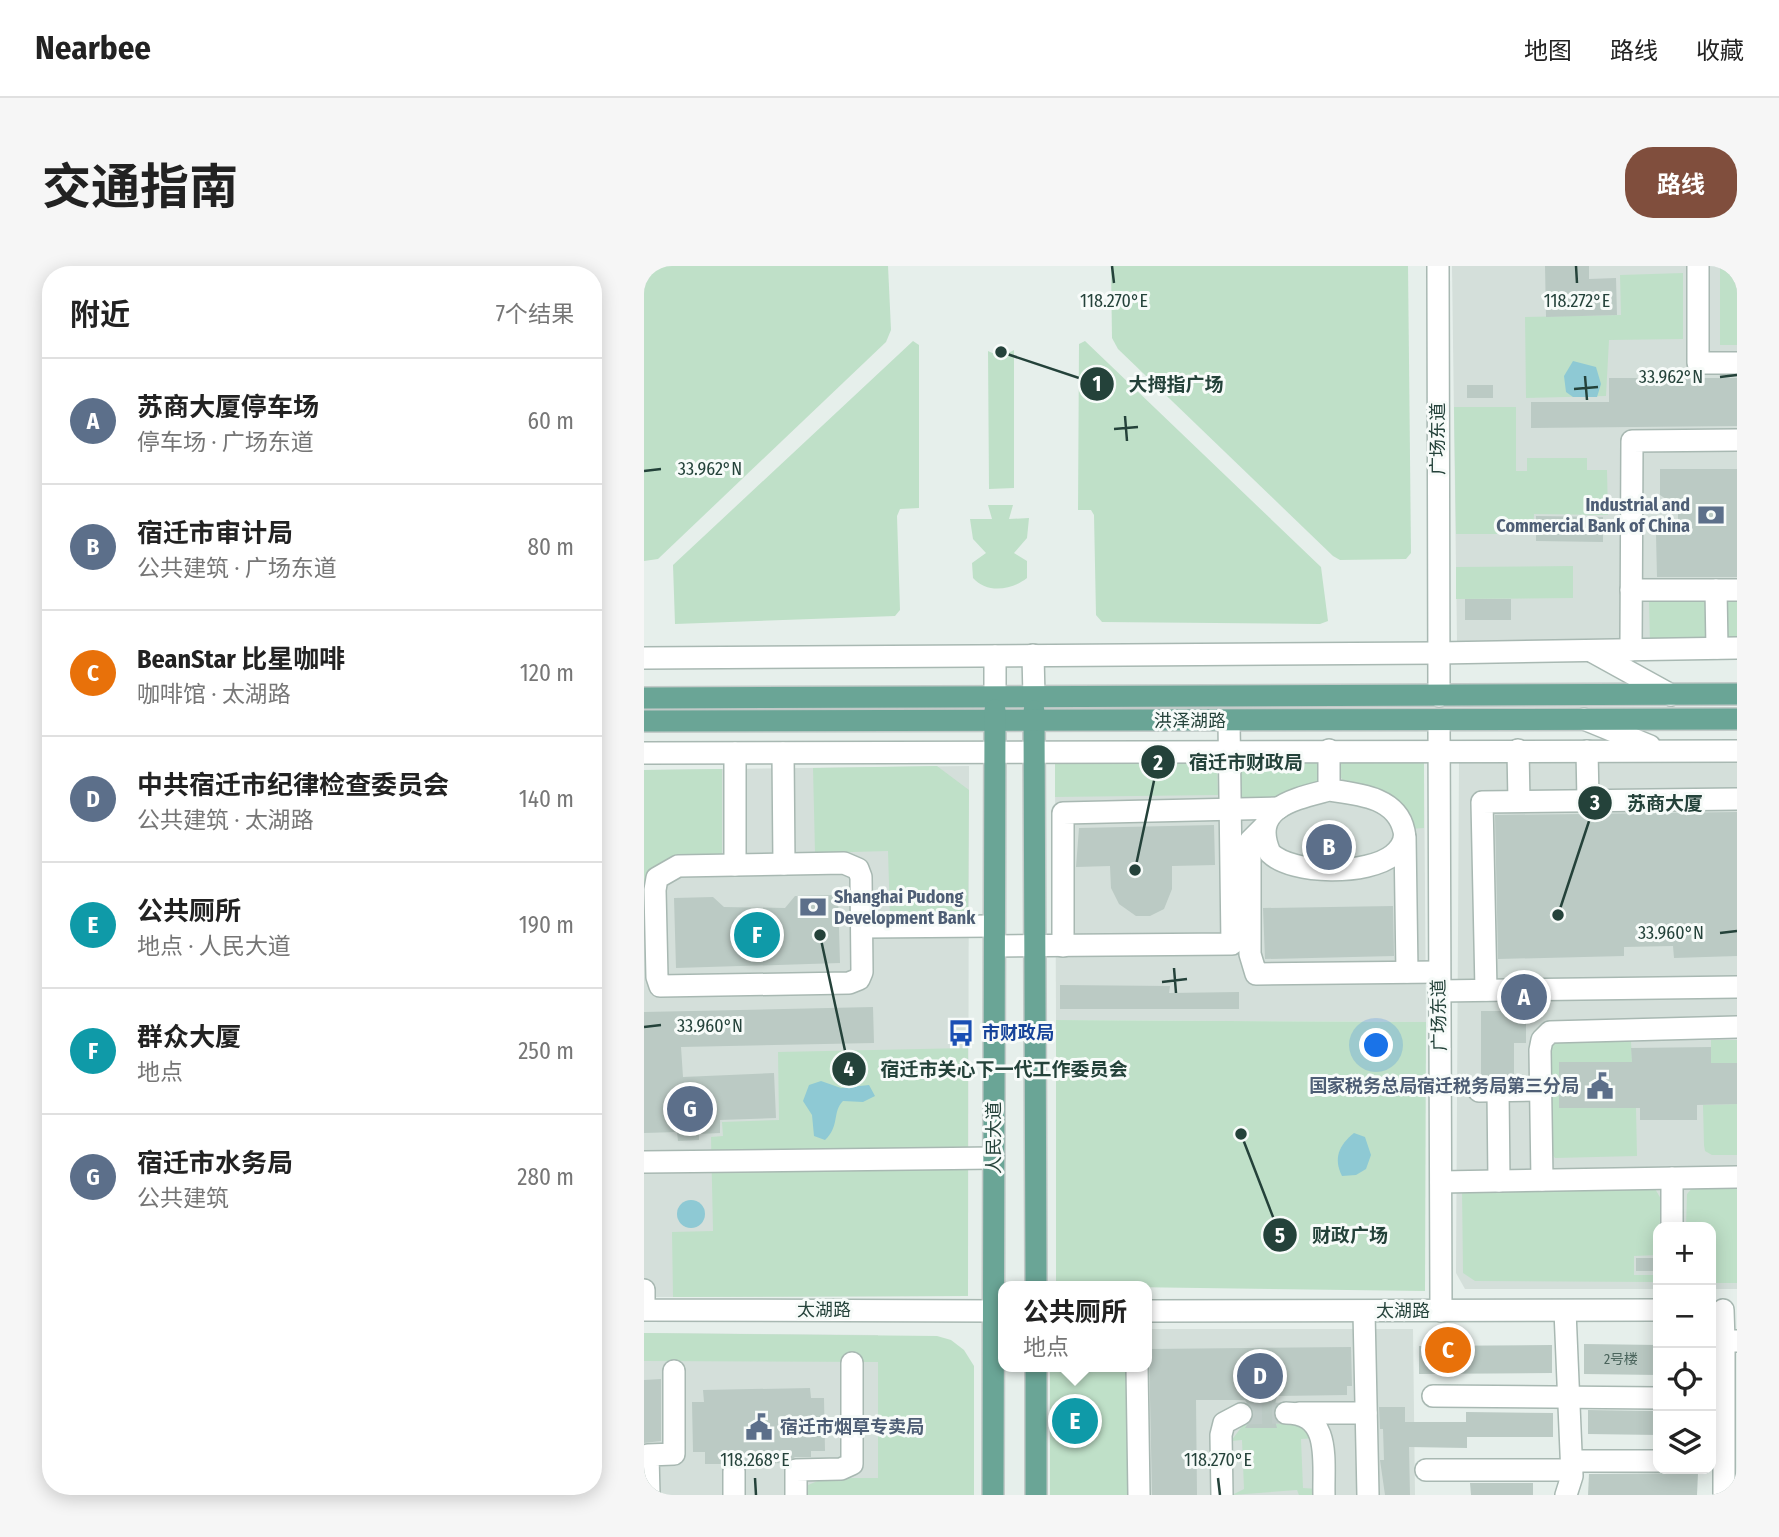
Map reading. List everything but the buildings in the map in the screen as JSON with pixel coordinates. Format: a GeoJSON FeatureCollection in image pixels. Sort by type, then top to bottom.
{"type":"FeatureCollection","features":[{"type":"Feature","properties":{"kind":"main road","name":"洪泽湖路"},"geometry":{"type":"LineString","coordinates":[[644,698],[1737,694]]}},
{"type":"Feature","properties":{"kind":"main road","name":"人民大道"},"geometry":{"type":"LineString","coordinates":[[995,697],[994,1158],[998,1281]]}},
{"type":"Feature","properties":{"kind":"main road"},"geometry":{"type":"LineString","coordinates":[[1034,697],[1036,1281]]}},
{"type":"Feature","properties":{"kind":"main road","name":"洪泽湖路"},"geometry":{"type":"LineString","coordinates":[[644,721],[995,723],[1737,719]]}},
{"type":"Feature","properties":{"kind":"main road","name":"人民大道"},"geometry":{"type":"LineString","coordinates":[[993,1495],[998,1342]]}},
{"type":"Feature","properties":{"kind":"main road"},"geometry":{"type":"LineString","coordinates":[[1036,1372],[1036,1495]]}},
{"type":"Feature","properties":{"kind":"street","name":"广场东道"},"geometry":{"type":"LineString","coordinates":[[1438,266],[1439,696]]}},
{"type":"Feature","properties":{"kind":"street"},"geometry":{"type":"LineString","coordinates":[[1698,266],[1698,363],[1737,363]]}},
{"type":"Feature","properties":{"kind":"street"},"geometry":{"type":"LineString","coordinates":[[1631,650],[1632,441],[1737,440]]}},
{"type":"Feature","properties":{"kind":"street"},"geometry":{"type":"LineString","coordinates":[[644,658],[1438,653],[1727,648],[1726,590],[1631,590]]}},
{"type":"Feature","properties":{"kind":"street"},"geometry":{"type":"LineString","coordinates":[[1590,650],[1671,695]]}},
{"type":"Feature","properties":{"kind":"street"},"geometry":{"type":"LineString","coordinates":[[995,656],[995,697]]}},
{"type":"Feature","properties":{"kind":"street"},"geometry":{"type":"LineString","coordinates":[[1033,656],[1034,697]]}},
{"type":"Feature","properties":{"kind":"street"},"geometry":{"type":"LineString","coordinates":[[1584,719],[1660,751]]}},
{"type":"Feature","properties":{"kind":"street","name":"广场东道"},"geometry":{"type":"LineString","coordinates":[[1439,720],[1441,1311]]}},
{"type":"Feature","properties":{"kind":"street"},"geometry":{"type":"LineString","coordinates":[[862,927],[994,936],[1035,946],[1232,944],[1229,721]]}},
{"type":"Feature","properties":{"kind":"street"},"geometry":{"type":"LineString","coordinates":[[644,753],[1034,750],[1737,751]]}},
{"type":"Feature","properties":{"kind":"street"},"geometry":{"type":"LineString","coordinates":[[1329,750],[1329,790]]}},
{"type":"Feature","properties":{"kind":"street"},"geometry":{"type":"LineString","coordinates":[[1518,750],[1519,801]]}},
{"type":"Feature","properties":{"kind":"street"},"geometry":{"type":"LineString","coordinates":[[1587,751],[1588,800]]}},
{"type":"Feature","properties":{"kind":"street"},"geometry":{"type":"LineString","coordinates":[[735,753],[735,865]]}},
{"type":"Feature","properties":{"kind":"street"},"geometry":{"type":"LineString","coordinates":[[783,753],[784,864]]}},
{"type":"Feature","properties":{"kind":"street"},"geometry":{"type":"LineString","coordinates":[[1407,972],[1405,837],[1403,827],[1389,806],[1359,794],[1329,790],[1301,797],[1269,815],[1264,827],[1250,841],[1250,954],[1256,974],[1407,972],[1486,990],[1737,987]]}},
{"type":"Feature","properties":{"kind":"street"},"geometry":{"type":"LineString","coordinates":[[1486,990],[1482,802],[1737,799]]}},
{"type":"Feature","properties":{"kind":"street"},"geometry":{"type":"LineString","coordinates":[[1063,946],[1063,813],[1279,808]]}},
{"type":"Feature","properties":{"kind":"street"},"geometry":{"type":"LineString","coordinates":[[1264,827],[1270,853],[1286,864],[1307,869],[1351,867],[1381,861],[1393,855],[1405,837]]}},
{"type":"Feature","properties":{"kind":"street"},"geometry":{"type":"LineString","coordinates":[[844,863],[858,869],[862,877],[862,972],[859,979],[849,983],[680,988],[660,986],[649,930],[657,878],[678,866],[735,865],[844,863]]}},
{"type":"Feature","properties":{"kind":"street"},"geometry":{"type":"LineString","coordinates":[[1542,1180],[1542,1040],[1550,1032],[1737,1027]]}},
{"type":"Feature","properties":{"kind":"street"},"geometry":{"type":"LineString","coordinates":[[1499,1181],[1488,1091],[1541,1090]]}},
{"type":"Feature","properties":{"kind":"street"},"geometry":{"type":"LineString","coordinates":[[644,1162],[994,1158]]}},
{"type":"Feature","properties":{"kind":"street"},"geometry":{"type":"LineString","coordinates":[[1441,1182],[1737,1177]]}},
{"type":"Feature","properties":{"kind":"street"},"geometry":{"type":"LineString","coordinates":[[1672,1178],[1672,1222]]}},
{"type":"Feature","properties":{"kind":"street"},"geometry":{"type":"LineString","coordinates":[[644,1290],[644,1310]]}},
{"type":"Feature","properties":{"kind":"street","name":"太湖路"},"geometry":{"type":"LineString","coordinates":[[644,1310],[998,1311]]}},
{"type":"Feature","properties":{"kind":"street","name":"太湖路"},"geometry":{"type":"LineString","coordinates":[[1152,1311],[1653,1310]]}},
{"type":"Feature","properties":{"kind":"street"},"geometry":{"type":"LineString","coordinates":[[1724,1310],[1730,1341],[1724,1493]]}},
{"type":"Feature","properties":{"kind":"street"},"geometry":{"type":"LineString","coordinates":[[1566,1311],[1572,1465],[1566,1495]]}},
{"type":"Feature","properties":{"kind":"street"},"geometry":{"type":"LineString","coordinates":[[1364,1312],[1368,1495]]}},
{"type":"Feature","properties":{"kind":"street"},"geometry":{"type":"LineString","coordinates":[[796,1495],[796,1470],[841,1469],[852,1464],[852,1363]]}},
{"type":"Feature","properties":{"kind":"street"},"geometry":{"type":"LineString","coordinates":[[649,1495],[648,1455],[674,1454],[674,1371]]}},
{"type":"Feature","properties":{"kind":"street"},"geometry":{"type":"LineString","coordinates":[[1137,1372],[1139,1495]]}},
{"type":"Feature","properties":{"kind":"street"},"geometry":{"type":"LineString","coordinates":[[1433,1396],[1653,1398]]}},
{"type":"Feature","properties":{"kind":"street"},"geometry":{"type":"LineString","coordinates":[[1324,1495],[1323,1438],[1316,1424],[1292,1413],[1366,1413]]}},
{"type":"Feature","properties":{"kind":"street"},"geometry":{"type":"LineString","coordinates":[[1222,1495],[1221,1434],[1224,1423],[1241,1415]]}},
{"type":"Feature","properties":{"kind":"street"},"geometry":{"type":"LineString","coordinates":[[1426,1470],[1653,1461]]}},
{"type":"Feature","properties":{"kind":"street"},"geometry":{"type":"LineString","coordinates":[[734,1471],[734,1495]]}},
{"type":"Feature","properties":{"kind":"shaded area"},"geometry":{"type":"Polygon","coordinates":[[[1452,266],[1737,266],[1737,643],[1479,648],[1457,641],[1452,266]]]}},
{"type":"Feature","properties":{"kind":"shaded area"},"geometry":{"type":"Polygon","coordinates":[[[1737,760],[1737,1289],[1716,1289],[1716,1222],[1653,1222],[1653,1289],[1465,1289],[1456,1273],[1459,761],[1737,760]]]}},
{"type":"Feature","properties":{"kind":"shaded area"},"geometry":{"type":"Polygon","coordinates":[[[1055,761],[1424,763],[1426,1022],[1056,1020],[1055,761]]]}},
{"type":"Feature","properties":{"kind":"shaded area"},"geometry":{"type":"Polygon","coordinates":[[[969,766],[968,1296],[644,1297],[644,770],[969,766]]]}},
{"type":"Feature","properties":{"kind":"shaded area"},"geometry":{"type":"Polygon","coordinates":[[[1152,1329],[1413,1329],[1415,1495],[1129,1495],[1146,1372],[1152,1372],[1152,1329]]]}},
{"type":"Feature","properties":{"kind":"shaded area"},"geometry":{"type":"Polygon","coordinates":[[[644,1333],[878,1335],[879,1495],[644,1495],[644,1333]]]}},
{"type":"Feature","properties":{"kind":"green space"},"geometry":{"type":"Polygon","coordinates":[[[644,266],[888,266],[891,330],[886,342],[658,559],[644,561],[644,266]]]}},
{"type":"Feature","properties":{"kind":"green space"},"geometry":{"type":"Polygon","coordinates":[[[1111,266],[1408,266],[1411,553],[1406,559],[1340,560],[1333,556],[1118,349],[1112,338],[1111,266]]]}},
{"type":"Feature","properties":{"kind":"green space"},"geometry":{"type":"Polygon","coordinates":[[[1720,266],[1737,266],[1737,345],[1720,345],[1720,266]]]}},
{"type":"Feature","properties":{"kind":"green space"},"geometry":{"type":"Polygon","coordinates":[[[1683,273],[1683,339],[1609,340],[1606,396],[1526,398],[1525,317],[1621,315],[1620,275],[1683,273]]]}},
{"type":"Feature","properties":{"kind":"green space"},"geometry":{"type":"Polygon","coordinates":[[[913,341],[919,345],[919,508],[900,509],[897,516],[900,610],[895,616],[675,624],[673,565],[913,341]]]}},
{"type":"Feature","properties":{"kind":"green space"},"geometry":{"type":"Polygon","coordinates":[[[1085,341],[1321,567],[1328,621],[1320,624],[1102,622],[1096,615],[1094,515],[1091,510],[1078,510],[1079,344],[1085,341]]]}},
{"type":"Feature","properties":{"kind":"green space"},"geometry":{"type":"Polygon","coordinates":[[[1014,350],[1014,488],[989,489],[988,351],[1001,357],[1014,350]]]}},
{"type":"Feature","properties":{"kind":"green space"},"geometry":{"type":"Polygon","coordinates":[[[1454,407],[1516,407],[1516,471],[1527,471],[1527,458],[1587,458],[1587,470],[1607,470],[1608,515],[1534,514],[1533,534],[1456,534],[1454,407]]]}},
{"type":"Feature","properties":{"kind":"green space"},"geometry":{"type":"Polygon","coordinates":[[[988,505],[1013,505],[1009,519],[1029,518],[1027,538],[1014,553],[1027,561],[1027,578],[1007,587],[992,588],[973,578],[972,563],[986,553],[973,539],[970,519],[992,519],[988,505]]]}},
{"type":"Feature","properties":{"kind":"green space"},"geometry":{"type":"Polygon","coordinates":[[[1573,566],[1573,598],[1456,599],[1456,567],[1573,566]]]}},
{"type":"Feature","properties":{"kind":"green space"},"geometry":{"type":"Polygon","coordinates":[[[1653,596],[1707,600],[1709,644],[1650,645],[1649,601],[1653,596]]]}},
{"type":"Feature","properties":{"kind":"green space"},"geometry":{"type":"Polygon","coordinates":[[[1724,598],[1737,598],[1737,643],[1725,643],[1724,598]]]}},
{"type":"Feature","properties":{"kind":"green space"},"geometry":{"type":"Polygon","coordinates":[[[1055,761],[1217,762],[1218,795],[1055,797],[1055,761]]]}},
{"type":"Feature","properties":{"kind":"green space"},"geometry":{"type":"Polygon","coordinates":[[[1240,762],[1318,762],[1319,779],[1314,786],[1296,795],[1241,802],[1240,762]]]}},
{"type":"Feature","properties":{"kind":"green space"},"geometry":{"type":"Polygon","coordinates":[[[1340,762],[1424,763],[1424,828],[1410,829],[1344,782],[1340,776],[1340,762]]]}},
{"type":"Feature","properties":{"kind":"green space"},"geometry":{"type":"Polygon","coordinates":[[[937,766],[969,790],[968,918],[890,918],[888,851],[815,853],[813,768],[937,766]]]}},
{"type":"Feature","properties":{"kind":"green space"},"geometry":{"type":"Polygon","coordinates":[[[722,769],[722,858],[663,868],[651,924],[644,925],[644,770],[722,769]]]}},
{"type":"Feature","properties":{"kind":"green space"},"geometry":{"type":"Polygon","coordinates":[[[1056,1020],[1426,1022],[1425,1291],[1152,1287],[1152,1281],[1056,1281],[1056,1020]]]}},
{"type":"Feature","properties":{"kind":"green space"},"geometry":{"type":"Polygon","coordinates":[[[1711,1040],[1737,1040],[1737,1063],[1711,1063],[1711,1040]]]}},
{"type":"Feature","properties":{"kind":"green space"},"geometry":{"type":"Polygon","coordinates":[[[1558,1041],[1631,1041],[1632,1062],[1559,1062],[1559,1108],[1636,1108],[1637,1156],[1555,1158],[1551,1153],[1548,1049],[1558,1041]]]}},
{"type":"Feature","properties":{"kind":"green space"},"geometry":{"type":"Polygon","coordinates":[[[968,1048],[968,1296],[673,1297],[672,1232],[713,1231],[711,1137],[723,1136],[722,1122],[779,1120],[778,1052],[968,1048]]]}},
{"type":"Feature","properties":{"kind":"green space"},"geometry":{"type":"Polygon","coordinates":[[[1737,1104],[1737,1155],[1712,1155],[1705,1151],[1703,1105],[1737,1104]]]}},
{"type":"Feature","properties":{"kind":"green space"},"geometry":{"type":"Polygon","coordinates":[[[1737,1183],[1737,1283],[1716,1283],[1716,1222],[1686,1222],[1687,1194],[1696,1184],[1737,1183]]]}},
{"type":"Feature","properties":{"kind":"green space"},"geometry":{"type":"Polygon","coordinates":[[[1654,1187],[1661,1199],[1660,1222],[1653,1222],[1653,1255],[1634,1256],[1634,1275],[1653,1275],[1653,1282],[1475,1281],[1463,1273],[1462,1188],[1654,1187]]]}},
{"type":"Feature","properties":{"kind":"green space"},"geometry":{"type":"Polygon","coordinates":[[[644,1333],[937,1336],[951,1340],[964,1350],[974,1366],[974,1495],[804,1495],[808,1485],[825,1478],[878,1478],[878,1362],[644,1361],[644,1333]]]}},
{"type":"Feature","properties":{"kind":"green space"},"geometry":{"type":"Polygon","coordinates":[[[1050,1372],[1128,1372],[1129,1495],[1050,1495],[1050,1372]]]}},
{"type":"Feature","properties":{"kind":"green space"},"geometry":{"type":"Polygon","coordinates":[[[1298,1423],[1315,1438],[1301,1439],[1303,1488],[1317,1489],[1316,1495],[1299,1495],[1297,1490],[1232,1495],[1244,1489],[1242,1440],[1231,1441],[1243,1425],[1298,1423]]]}},
{"type":"Feature","properties":{"kind":"water"},"geometry":{"type":"Polygon","coordinates":[[[1573,361],[1596,367],[1601,384],[1597,397],[1573,397],[1566,392],[1564,376],[1573,361]]]}},
{"type":"Feature","properties":{"kind":"water"},"geometry":{"type":"Polygon","coordinates":[[[821,1081],[841,1088],[869,1085],[875,1096],[863,1102],[843,1101],[833,1130],[825,1140],[814,1136],[812,1115],[803,1101],[809,1085],[821,1081]]]}},
{"type":"Feature","properties":{"kind":"water"},"geometry":{"type":"Polygon","coordinates":[[[1354,1133],[1365,1137],[1371,1155],[1366,1169],[1356,1175],[1342,1176],[1338,1163],[1339,1152],[1354,1133]]]}},
{"type":"Feature","properties":{"kind":"water"},"geometry":{"type":"Polygon","coordinates":[[[691,1200],[701,1204],[705,1214],[701,1224],[691,1228],[681,1224],[677,1214],[681,1204],[691,1200]]]}},
{"type":"Feature","properties":{"kind":"tunnel"},"geometry":{"type":"LineString","coordinates":[[1241,1414],[1286,1413]]}},
{"type":"Feature","properties":{"kind":"place","name":"大拇指广场"},"geometry":{"type":"Point","coordinates":[1001,352]}},
{"type":"Feature","properties":{"kind":"place","name":"Industrial and Commercial Bank of China"},"geometry":{"type":"Point","coordinates":[1711,515]}},
{"type":"Feature","properties":{"kind":"place","name":"宿迁市审计局"},"geometry":{"type":"Point","coordinates":[1329,847]}},
{"type":"Feature","properties":{"kind":"place","name":"宿迁市财政局"},"geometry":{"type":"Point","coordinates":[1135,870]}},
{"type":"Feature","properties":{"kind":"place","name":"Shanghai Pudong Development Bank"},"geometry":{"type":"Point","coordinates":[813,907]}},
{"type":"Feature","properties":{"kind":"place","name":"苏商大厦"},"geometry":{"type":"Point","coordinates":[1558,915]}},
{"type":"Feature","properties":{"kind":"place","name":"群众大厦"},"geometry":{"type":"Point","coordinates":[757,935]}},
{"type":"Feature","properties":{"kind":"place","name":"宿迁市关心下一代工作委员会"},"geometry":{"type":"Point","coordinates":[820,935]}},
{"type":"Feature","properties":{"kind":"place","name":"苏商大厦停车场"},"geometry":{"type":"Point","coordinates":[1524,997]}},
{"type":"Feature","properties":{"kind":"place","name":"市财政局"},"geometry":{"type":"Point","coordinates":[961,1033]}},
{"type":"Feature","properties":{"kind":"place","name":"国家税务总局宿迁税务局第三分局"},"geometry":{"type":"Point","coordinates":[1600,1086]}},
{"type":"Feature","properties":{"kind":"place","name":"宿迁市水务局"},"geometry":{"type":"Point","coordinates":[690,1109]}},
{"type":"Feature","properties":{"kind":"place","name":"财政广场"},"geometry":{"type":"Point","coordinates":[1241,1134]}},
{"type":"Feature","properties":{"kind":"place","name":"BeanStar 比星咖啡"},"geometry":{"type":"Point","coordinates":[1448,1350]}},
{"type":"Feature","properties":{"kind":"place","name":"中共宿迁市纪律检查委员会"},"geometry":{"type":"Point","coordinates":[1260,1376]}},
{"type":"Feature","properties":{"kind":"place","name":"公共厕所"},"geometry":{"type":"Point","coordinates":[1075,1421]}},
{"type":"Feature","properties":{"kind":"place","name":"宿迁市烟草专卖局"},"geometry":{"type":"Point","coordinates":[759,1427]}}]}
